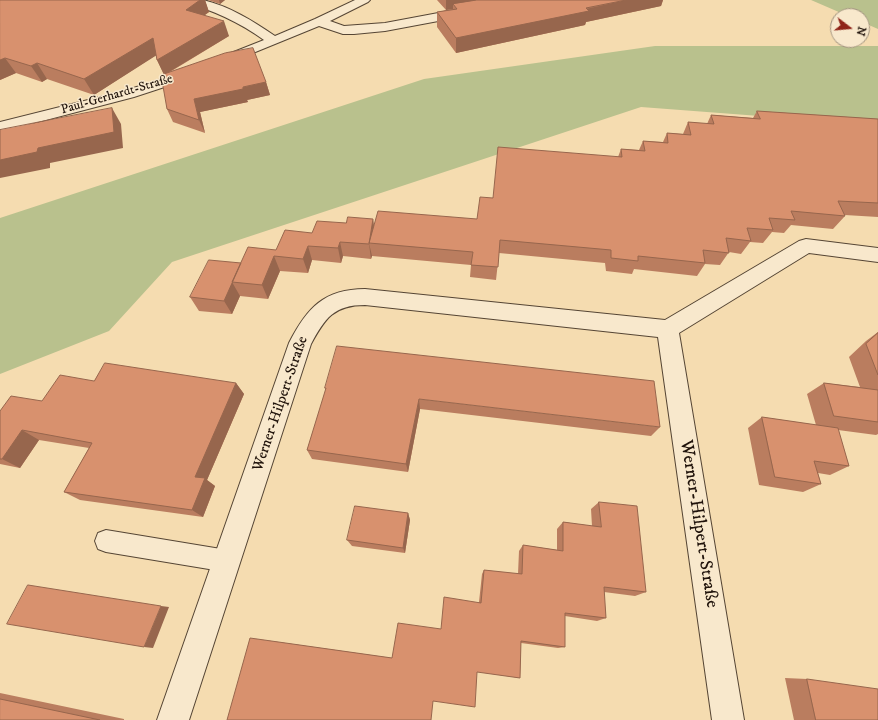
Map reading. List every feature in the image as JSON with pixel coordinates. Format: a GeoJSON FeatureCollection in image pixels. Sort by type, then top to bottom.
{"type":"FeatureCollection","features":[{"type":"Feature","properties":{"kind":"street"},"geometry":{"type":"LineString","coordinates":[[187,0],[217,8],[231,14],[245,21],[274,41]]}},
{"type":"Feature","properties":{"kind":"street","name":"Paul-Gerhardt-Straße"},"geometry":{"type":"LineString","coordinates":[[0,127],[129,94],[208,68],[319,22],[364,0]]}},
{"type":"Feature","properties":{"kind":"street"},"geometry":{"type":"LineString","coordinates":[[319,22],[342,30],[354,30],[385,27],[476,10]]}},
{"type":"Feature","properties":{"kind":"street"},"geometry":{"type":"LineString","coordinates":[[668,329],[806,246],[878,255]]}},
{"type":"Feature","properties":{"kind":"street","name":"Werner-Hilpert-Straße"},"geometry":{"type":"LineString","coordinates":[[173,720],[300,343],[311,323],[324,309],[336,301],[346,298],[365,297],[668,329],[728,720]]}},
{"type":"Feature","properties":{"kind":"lane"},"geometry":{"type":"LineString","coordinates":[[106,541],[227,561]]}},
{"type":"Feature","properties":{"kind":"green space"},"geometry":{"type":"Polygon","coordinates":[[[811,0],[878,0],[878,29],[870,26],[870,8],[830,8],[811,0]]]}},
{"type":"Feature","properties":{"kind":"green space"},"geometry":{"type":"Polygon","coordinates":[[[655,46],[830,46],[830,48],[870,48],[870,46],[878,46],[878,125],[641,107],[172,262],[109,331],[0,374],[0,218],[424,79],[655,46]]]}},
{"type":"Feature","properties":{"kind":"building"},"geometry":{"type":"Polygon","coordinates":[[[0,0],[200,0],[186,10],[224,21],[157,60],[153,38],[84,79],[37,63],[31,66],[5,58],[0,60],[0,0]]]}},
{"type":"Feature","properties":{"kind":"building"},"geometry":{"type":"Polygon","coordinates":[[[477,0],[626,0],[586,8],[589,11],[456,38],[437,12],[457,9],[453,4],[477,0]]]}},
{"type":"Feature","properties":{"kind":"building"},"geometry":{"type":"Polygon","coordinates":[[[253,48],[266,82],[243,87],[243,89],[194,99],[199,120],[167,109],[161,75],[225,53],[253,48]]]}},
{"type":"Feature","properties":{"kind":"building"},"geometry":{"type":"Polygon","coordinates":[[[112,108],[114,132],[38,148],[37,152],[0,160],[0,130],[112,108]]]}},
{"type":"Feature","properties":{"kind":"building"},"geometry":{"type":"Polygon","coordinates":[[[757,111],[878,119],[878,203],[838,201],[845,216],[791,211],[795,220],[769,218],[773,230],[747,228],[751,241],[726,238],[729,253],[703,250],[705,263],[638,256],[638,261],[611,258],[611,250],[500,240],[498,267],[471,265],[473,252],[369,243],[378,211],[477,219],[480,197],[493,198],[498,147],[622,157],[621,149],[645,151],[643,141],[668,143],[667,133],[691,135],[688,122],[714,124],[711,115],[760,119],[757,111]]]}},
{"type":"Feature","properties":{"kind":"building"},"geometry":{"type":"Polygon","coordinates":[[[348,217],[373,219],[369,244],[340,242],[338,248],[308,246],[303,259],[274,256],[262,285],[232,282],[248,247],[276,250],[285,230],[312,233],[317,221],[346,223],[348,217]]]}},
{"type":"Feature","properties":{"kind":"building"},"geometry":{"type":"Polygon","coordinates":[[[209,260],[241,263],[224,301],[190,297],[209,260]]]}},
{"type":"Feature","properties":{"kind":"building"},"geometry":{"type":"Polygon","coordinates":[[[878,333],[878,375],[866,344],[878,333]]]}},
{"type":"Feature","properties":{"kind":"building"},"geometry":{"type":"Polygon","coordinates":[[[337,346],[654,381],[660,427],[419,399],[406,464],[307,450],[337,346]]]}},
{"type":"Feature","properties":{"kind":"building"},"geometry":{"type":"Polygon","coordinates":[[[105,363],[236,383],[195,477],[205,478],[192,510],[64,492],[92,443],[22,430],[2,459],[0,459],[0,411],[11,396],[42,401],[60,375],[94,381],[105,363]]]}},
{"type":"Feature","properties":{"kind":"building"},"geometry":{"type":"Polygon","coordinates":[[[824,383],[878,390],[878,422],[834,416],[824,383]]]}},
{"type":"Feature","properties":{"kind":"building"},"geometry":{"type":"Polygon","coordinates":[[[762,417],[838,428],[849,466],[814,461],[821,484],[775,477],[762,417]]]}},
{"type":"Feature","properties":{"kind":"building"},"geometry":{"type":"Polygon","coordinates":[[[599,502],[637,506],[646,592],[604,587],[606,618],[565,613],[565,647],[521,641],[520,678],[477,672],[475,707],[433,701],[431,720],[227,720],[250,638],[392,658],[398,623],[441,629],[444,597],[481,603],[484,570],[522,574],[523,545],[563,551],[563,522],[601,527],[599,502]]]}},
{"type":"Feature","properties":{"kind":"building"},"geometry":{"type":"Polygon","coordinates":[[[355,506],[408,513],[403,548],[347,540],[355,506]]]}},
{"type":"Feature","properties":{"kind":"building"},"geometry":{"type":"Polygon","coordinates":[[[28,585],[161,606],[144,647],[7,624],[28,585]]]}},
{"type":"Feature","properties":{"kind":"building"},"geometry":{"type":"Polygon","coordinates":[[[807,679],[878,689],[878,720],[816,720],[807,679]]]}},
{"type":"Feature","properties":{"kind":"building"},"geometry":{"type":"Polygon","coordinates":[[[0,699],[100,720],[0,720],[0,699]]]}}]}
